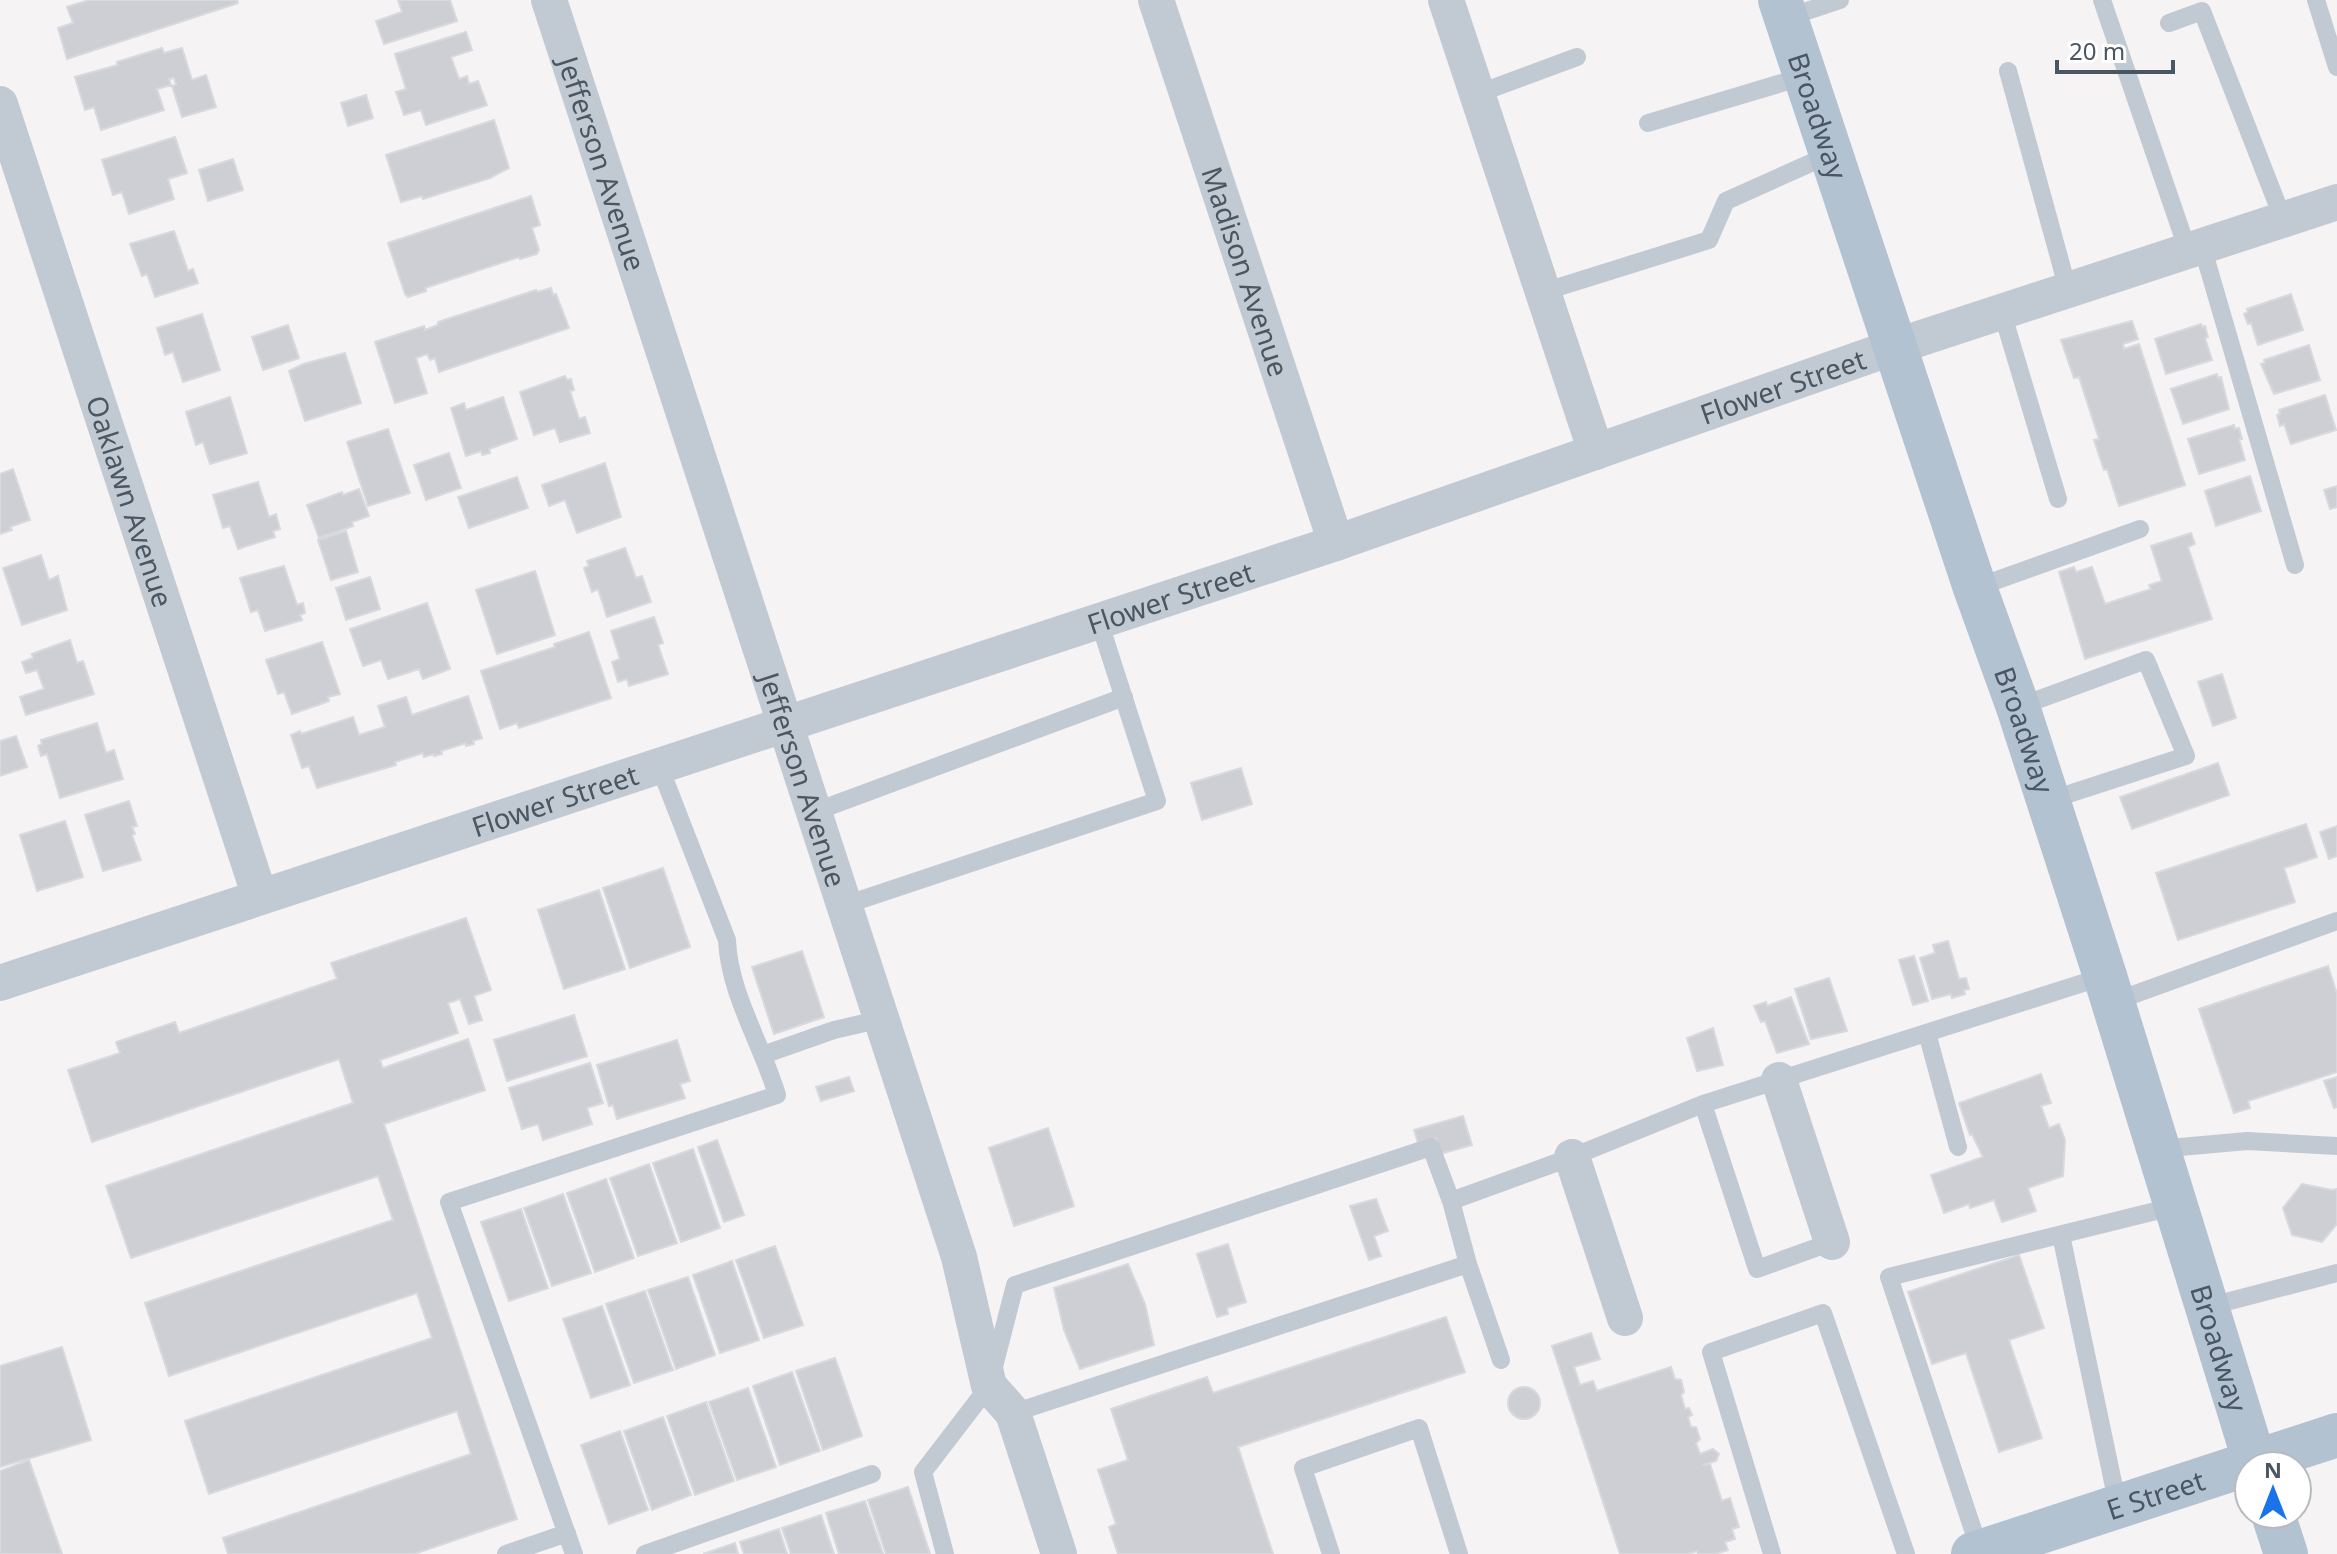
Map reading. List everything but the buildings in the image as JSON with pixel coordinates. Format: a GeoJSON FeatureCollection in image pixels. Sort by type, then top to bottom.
{"type":"FeatureCollection","features":[{"type":"Feature","properties":{"kind":"main road","name":"Broadway"},"geometry":{"type":"LineString","coordinates":[[1783,9],[1975,588],[2018,707],[2109,989],[2251,1450]]}},
{"type":"Feature","properties":{"kind":"main road","name":"E Street"},"geometry":{"type":"LineString","coordinates":[[2293,1450],[2337,1435]]}},
{"type":"Feature","properties":{"kind":"main road","name":"E Street"},"geometry":{"type":"LineString","coordinates":[[1977,1553],[2233,1470]]}},
{"type":"Feature","properties":{"kind":"main road"},"geometry":{"type":"LineString","coordinates":[[2278,1530],[2286,1554]]}},
{"type":"Feature","properties":{"kind":"street","name":"Jefferson Avenue"},"geometry":{"type":"LineString","coordinates":[[549,0],[959,1257],[989,1386],[1013,1413],[1059,1554]]}},
{"type":"Feature","properties":{"kind":"street","name":"Madison Avenue"},"geometry":{"type":"LineString","coordinates":[[1156,0],[1336,543]]}},
{"type":"Feature","properties":{"kind":"street"},"geometry":{"type":"LineString","coordinates":[[1446,0],[1596,452]]}},
{"type":"Feature","properties":{"kind":"street","name":"Oaklawn Avenue"},"geometry":{"type":"LineString","coordinates":[[0,104],[260,897]]}},
{"type":"Feature","properties":{"kind":"street","name":"Flower Street"},"geometry":{"type":"LineString","coordinates":[[0,983],[1336,543],[1894,347],[2337,202]]}},
{"type":"Feature","properties":{"kind":"street"},"geometry":{"type":"LineString","coordinates":[[1779,1080],[1832,1242]]}},
{"type":"Feature","properties":{"kind":"street"},"geometry":{"type":"LineString","coordinates":[[1572,1157],[1625,1318]]}},
{"type":"Feature","properties":{"kind":"lane"},"geometry":{"type":"LineString","coordinates":[[1783,9],[1840,0]]}},
{"type":"Feature","properties":{"kind":"lane"},"geometry":{"type":"LineString","coordinates":[[2102,0],[2195,248],[2295,565]]}},
{"type":"Feature","properties":{"kind":"lane"},"geometry":{"type":"LineString","coordinates":[[2316,0],[2337,67]]}},
{"type":"Feature","properties":{"kind":"lane"},"geometry":{"type":"LineString","coordinates":[[2169,23],[2202,11],[2283,219]]}},
{"type":"Feature","properties":{"kind":"lane"},"geometry":{"type":"LineString","coordinates":[[1477,94],[1577,57]]}},
{"type":"Feature","properties":{"kind":"lane"},"geometry":{"type":"LineString","coordinates":[[2008,71],[2068,290]]}},
{"type":"Feature","properties":{"kind":"lane"},"geometry":{"type":"LineString","coordinates":[[1648,123],[1805,76]]}},
{"type":"Feature","properties":{"kind":"lane"},"geometry":{"type":"LineString","coordinates":[[1543,292],[1709,240],[1726,201],[1831,154]]}},
{"type":"Feature","properties":{"kind":"lane"},"geometry":{"type":"LineString","coordinates":[[2002,312],[2058,499]]}},
{"type":"Feature","properties":{"kind":"lane"},"geometry":{"type":"LineString","coordinates":[[1975,588],[2140,529]]}},
{"type":"Feature","properties":{"kind":"lane"},"geometry":{"type":"LineString","coordinates":[[845,905],[1157,801],[1099,621]]}},
{"type":"Feature","properties":{"kind":"lane"},"geometry":{"type":"LineString","coordinates":[[2018,707],[2146,660],[2186,756],[2047,801]]}},
{"type":"Feature","properties":{"kind":"lane"},"geometry":{"type":"LineString","coordinates":[[814,812],[1124,697]]}},
{"type":"Feature","properties":{"kind":"lane"},"geometry":{"type":"LineString","coordinates":[[574,1554],[449,1202],[777,1095],[728,963],[727,940],[659,765]]}},
{"type":"Feature","properties":{"kind":"lane"},"geometry":{"type":"LineString","coordinates":[[1451,1201],[1572,1157],[1703,1104],[1927,1033],[2109,989],[2337,921]]}},
{"type":"Feature","properties":{"kind":"lane"},"geometry":{"type":"LineString","coordinates":[[763,1055],[834,1030],[882,1019]]}},
{"type":"Feature","properties":{"kind":"lane"},"geometry":{"type":"LineString","coordinates":[[1927,1033],[1958,1147]]}},
{"type":"Feature","properties":{"kind":"lane"},"geometry":{"type":"LineString","coordinates":[[1703,1104],[1757,1269],[1832,1242]]}},
{"type":"Feature","properties":{"kind":"lane"},"geometry":{"type":"LineString","coordinates":[[2158,1149],[2247,1141],[2337,1146]]}},
{"type":"Feature","properties":{"kind":"lane"},"geometry":{"type":"LineString","coordinates":[[945,1554],[923,1472],[989,1386],[1015,1285],[1431,1147],[1501,1360]]}},
{"type":"Feature","properties":{"kind":"lane"},"geometry":{"type":"LineString","coordinates":[[1977,1553],[1889,1277],[2176,1206]]}},
{"type":"Feature","properties":{"kind":"lane"},"geometry":{"type":"LineString","coordinates":[[2061,1235],[2118,1506]]}},
{"type":"Feature","properties":{"kind":"lane"},"geometry":{"type":"LineString","coordinates":[[1013,1413],[1468,1264]]}},
{"type":"Feature","properties":{"kind":"lane"},"geometry":{"type":"LineString","coordinates":[[2207,1307],[2337,1273]]}},
{"type":"Feature","properties":{"kind":"lane"},"geometry":{"type":"LineString","coordinates":[[1772,1554],[1711,1352],[1823,1313],[1906,1554]]}},
{"type":"Feature","properties":{"kind":"lane"},"geometry":{"type":"LineString","coordinates":[[1331,1554],[1303,1468],[1419,1428],[1459,1554]]}},
{"type":"Feature","properties":{"kind":"lane"},"geometry":{"type":"LineString","coordinates":[[645,1554],[872,1474]]}},
{"type":"Feature","properties":{"kind":"lane"},"geometry":{"type":"LineString","coordinates":[[506,1554],[567,1533]]}}]}
